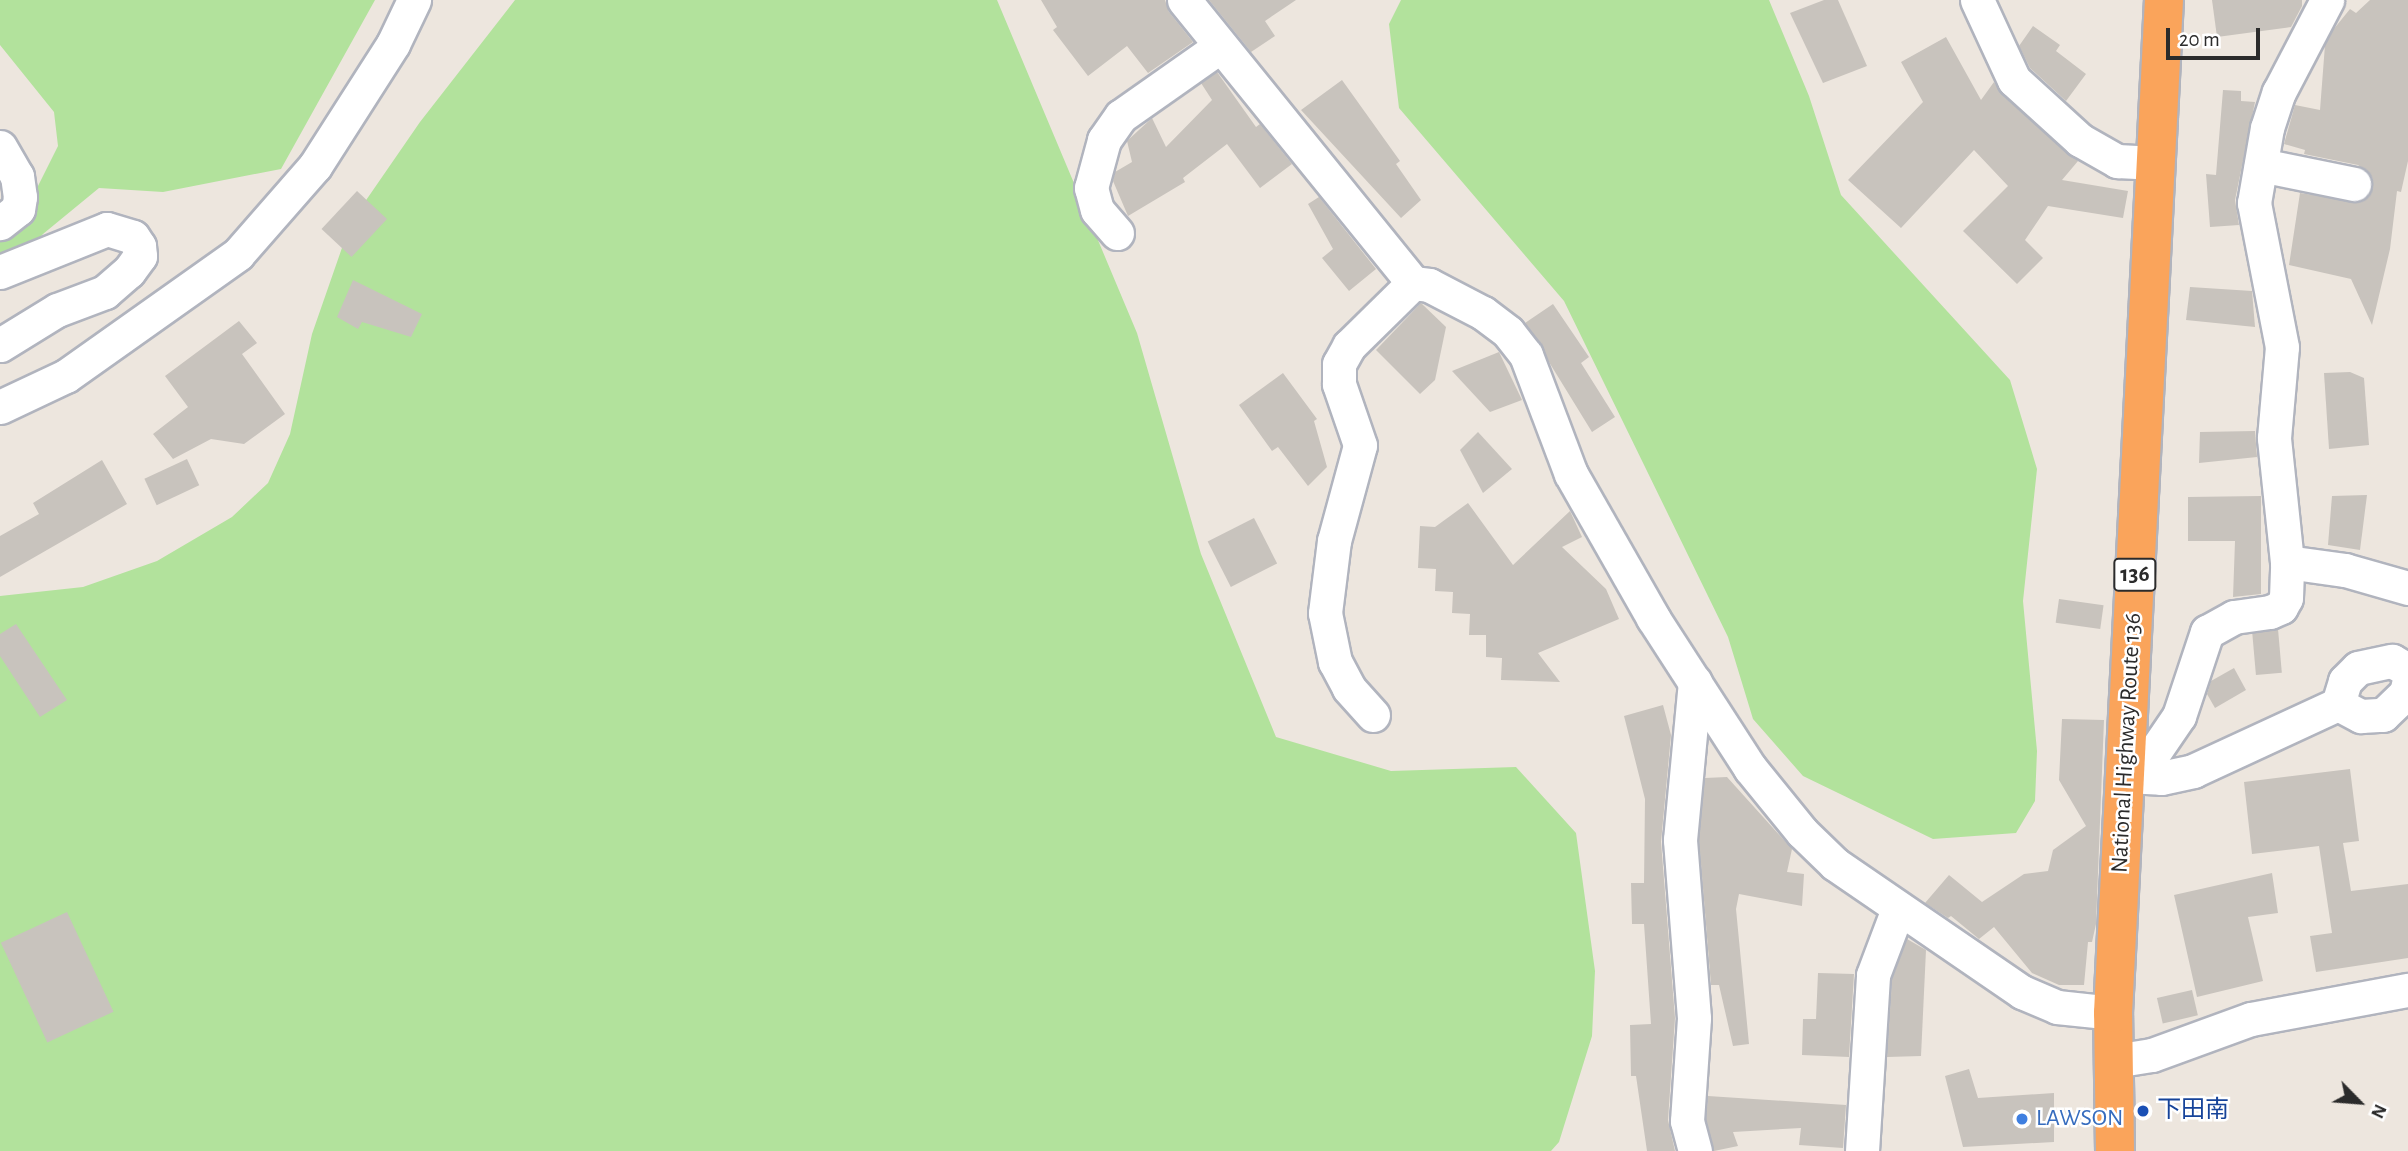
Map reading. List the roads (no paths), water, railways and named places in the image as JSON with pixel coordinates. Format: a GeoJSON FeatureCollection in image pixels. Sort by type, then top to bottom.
{"type":"FeatureCollection","features":[{"type":"Feature","properties":{"kind":"highway","name":"National Highway Route 136"},"geometry":{"type":"LineString","coordinates":[[2115,1151],[2113,1013],[2132,776],[2164,0]]}},
{"type":"Feature","properties":{"kind":"street"},"geometry":{"type":"LineString","coordinates":[[0,407],[66,376],[238,254],[315,166],[393,44],[414,0]]}},
{"type":"Feature","properties":{"kind":"street"},"geometry":{"type":"LineString","coordinates":[[1184,0],[1413,283],[1429,285],[1483,313],[1508,332],[1526,355],[1571,474],[1653,618],[1750,768],[1802,832],[1835,864],[2022,992],[2057,1007],[2113,1013]]}},
{"type":"Feature","properties":{"kind":"street"},"geometry":{"type":"LineString","coordinates":[[1977,0],[2014,80],[2080,140],[2116,161],[2156,163]]}},
{"type":"Feature","properties":{"kind":"street"},"geometry":{"type":"LineString","coordinates":[[2132,776],[2179,716],[2207,632],[2227,619],[2281,607],[2286,598],[2287,562],[2274,438],[2282,347],[2254,203],[2260,165],[2279,92],[2327,0]]}},
{"type":"Feature","properties":{"kind":"street"},"geometry":{"type":"LineString","coordinates":[[1117,233],[1097,210],[1091,188],[1104,139],[1121,116],[1220,47]]}},
{"type":"Feature","properties":{"kind":"street"},"geometry":{"type":"LineString","coordinates":[[0,147],[17,176],[20,197],[18,209],[0,223]]}},
{"type":"Feature","properties":{"kind":"street"},"geometry":{"type":"LineString","coordinates":[[2260,165],[2354,184]]}},
{"type":"Feature","properties":{"kind":"street"},"geometry":{"type":"LineString","coordinates":[[0,272],[107,229],[133,237],[139,246],[140,256],[129,271],[105,292],[57,310],[0,345]]}},
{"type":"Feature","properties":{"kind":"street"},"geometry":{"type":"LineString","coordinates":[[1373,715],[1349,688],[1335,662],[1325,613],[1334,541],[1360,445],[1339,384],[1339,364],[1349,346],[1413,283]]}},
{"type":"Feature","properties":{"kind":"street"},"geometry":{"type":"LineString","coordinates":[[2287,562],[2345,570],[2408,588]]}},
{"type":"Feature","properties":{"kind":"street"},"geometry":{"type":"LineString","coordinates":[[2132,776],[2193,771],[2338,704],[2345,681],[2358,668],[2392,661],[2408,670]]}},
{"type":"Feature","properties":{"kind":"street"},"geometry":{"type":"LineString","coordinates":[[1695,682],[1680,840],[1694,1018],[1687,1121],[1695,1151]]}},
{"type":"Feature","properties":{"kind":"street"},"geometry":{"type":"LineString","coordinates":[[2338,704],[2361,716],[2383,715],[2406,693],[2408,684]]}},
{"type":"Feature","properties":{"kind":"street"},"geometry":{"type":"LineString","coordinates":[[1862,1151],[1873,975],[1898,909]]}},
{"type":"Feature","properties":{"kind":"street"},"geometry":{"type":"LineString","coordinates":[[2113,1061],[2152,1055],[2251,1019],[2408,990]]}},
{"type":"Feature","properties":{"kind":"place","name":"下田南"},"geometry":{"type":"Point","coordinates":[2143,1111]}},
{"type":"Feature","properties":{"kind":"place","name":"LAWSON"},"geometry":{"type":"Point","coordinates":[2022,1119]}}]}
